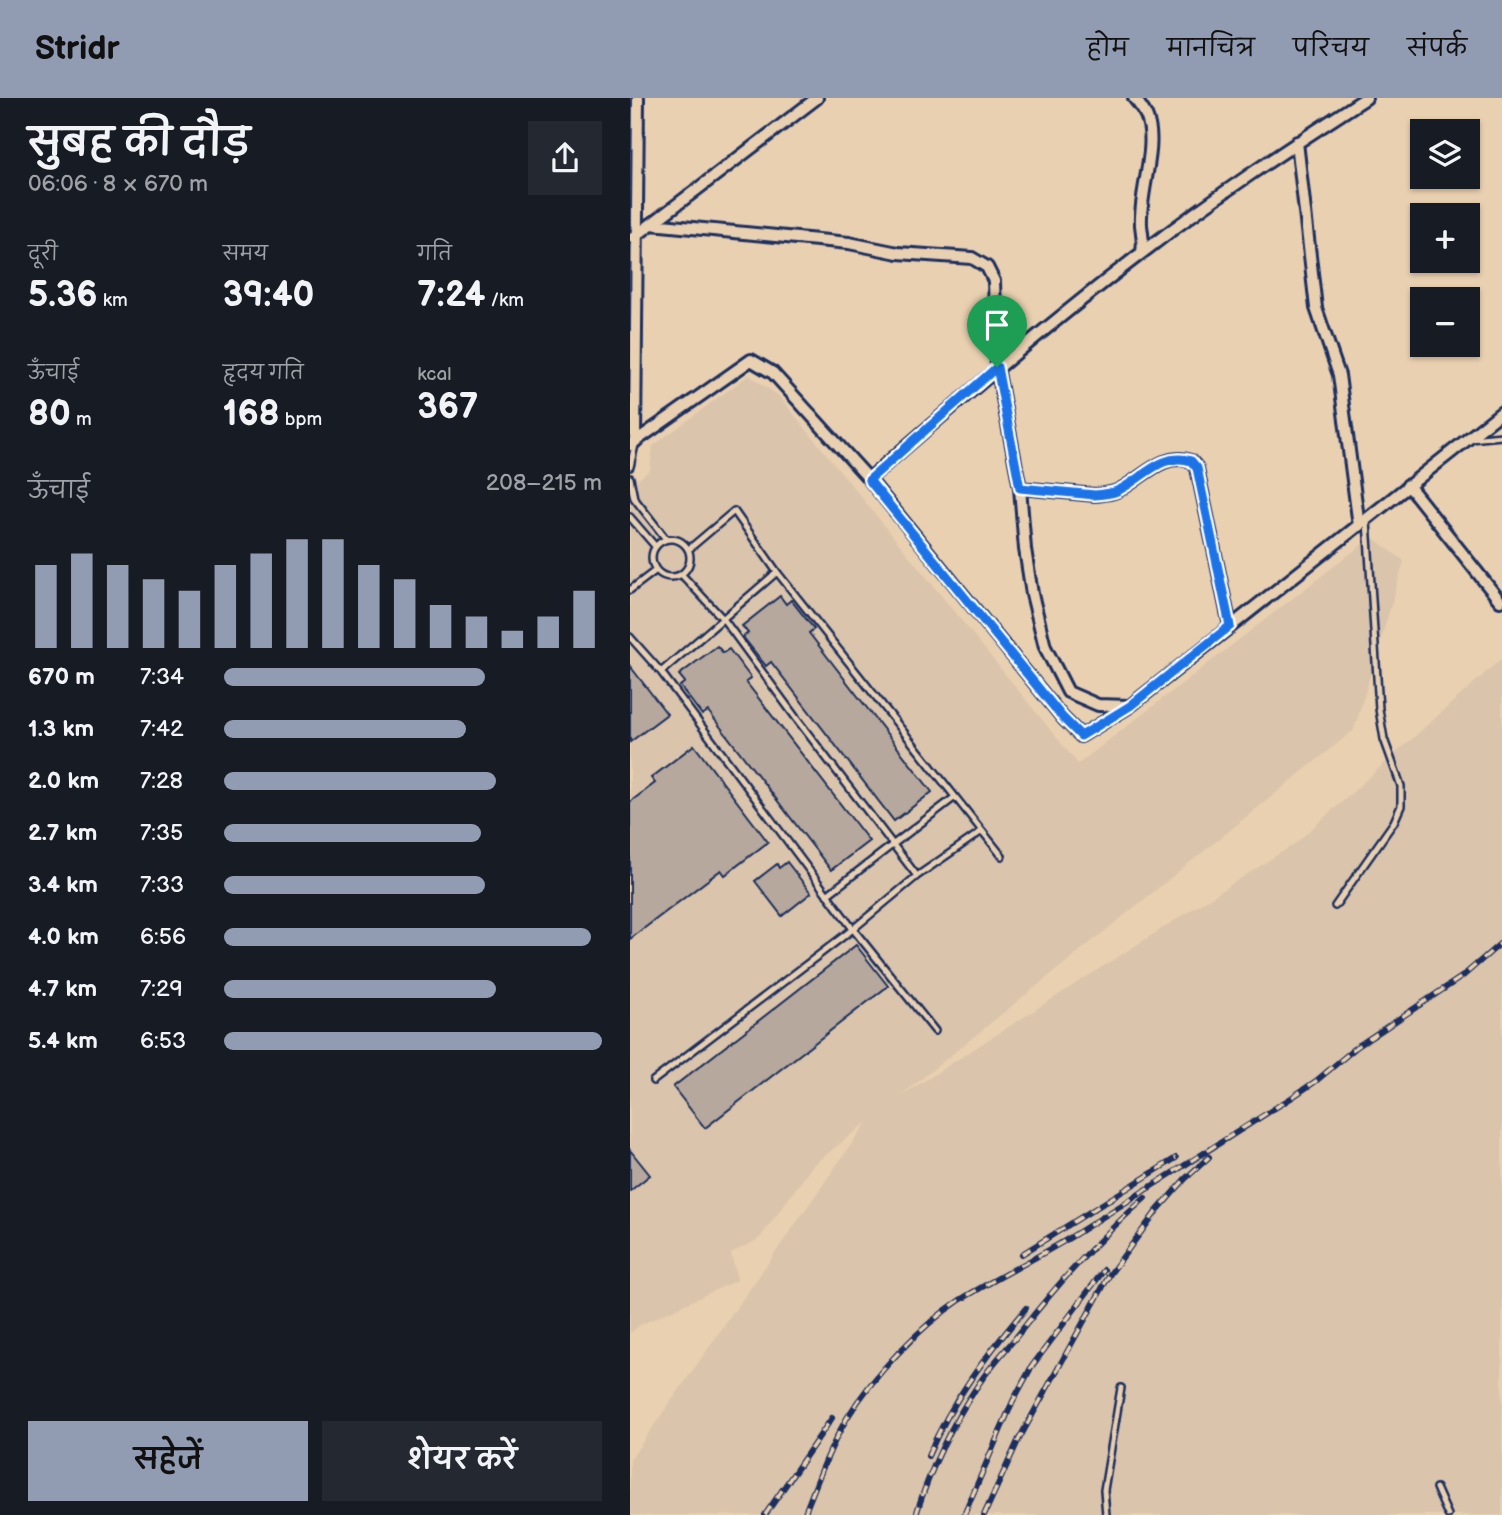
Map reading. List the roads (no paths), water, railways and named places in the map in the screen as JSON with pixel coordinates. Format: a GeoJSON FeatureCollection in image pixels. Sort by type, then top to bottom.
{"type":"FeatureCollection","features":[{"type":"Feature","properties":{"kind":"street"},"geometry":{"type":"LineString","coordinates":[[633,444],[634,117],[638,98]]}},
{"type":"Feature","properties":{"kind":"street"},"geometry":{"type":"LineString","coordinates":[[633,237],[817,98]]}},
{"type":"Feature","properties":{"kind":"street"},"geometry":{"type":"LineString","coordinates":[[1134,98],[1149,122],[1150,137],[1142,200],[1142,252]]}},
{"type":"Feature","properties":{"kind":"street"},"geometry":{"type":"LineString","coordinates":[[869,480],[997,367],[1142,252],[1297,142],[1366,98]]}},
{"type":"Feature","properties":{"kind":"street"},"geometry":{"type":"LineString","coordinates":[[1297,142],[1316,308],[1339,375],[1363,522]]}},
{"type":"Feature","properties":{"kind":"street"},"geometry":{"type":"LineString","coordinates":[[651,224],[849,243],[898,253],[972,258],[987,267],[994,281],[997,367],[1020,488],[1032,594],[1045,647],[1068,692],[1098,705],[1130,706]]}},
{"type":"Feature","properties":{"kind":"street"},"geometry":{"type":"LineString","coordinates":[[633,444],[751,360],[773,373],[869,480],[1063,718],[1081,736],[1130,706],[1502,412]]}},
{"type":"Feature","properties":{"kind":"street"},"geometry":{"type":"LineString","coordinates":[[1020,488],[1108,494],[1119,490],[1163,461],[1173,458],[1191,461],[1197,468],[1230,626]]}},
{"type":"Feature","properties":{"kind":"street"},"geometry":{"type":"LineString","coordinates":[[1408,485],[1500,601]]}},
{"type":"Feature","properties":{"kind":"lane"},"geometry":{"type":"LineString","coordinates":[[1464,440],[1502,436]]}},
{"type":"Feature","properties":{"kind":"lane"},"geometry":{"type":"LineString","coordinates":[[630,467],[633,444]]}},
{"type":"Feature","properties":{"kind":"lane"},"geometry":{"type":"LineString","coordinates":[[630,478],[634,498],[666,539]]}},
{"type":"Feature","properties":{"kind":"lane"},"geometry":{"type":"LineString","coordinates":[[689,549],[734,511],[777,572],[1002,856]]}},
{"type":"Feature","properties":{"kind":"lane"},"geometry":{"type":"LineString","coordinates":[[630,517],[655,546]]}},
{"type":"Feature","properties":{"kind":"lane"},"geometry":{"type":"LineString","coordinates":[[1335,906],[1394,822],[1401,806],[1401,786],[1384,739],[1379,709],[1363,522]]}},
{"type":"Feature","properties":{"kind":"lane"},"geometry":{"type":"LineString","coordinates":[[666,539],[680,540],[689,549],[690,564],[682,575],[668,578],[655,571],[651,558],[655,546],[666,539]]}},
{"type":"Feature","properties":{"kind":"lane"},"geometry":{"type":"LineString","coordinates":[[630,590],[655,571]]}},
{"type":"Feature","properties":{"kind":"lane"},"geometry":{"type":"LineString","coordinates":[[661,672],[777,572]]}},
{"type":"Feature","properties":{"kind":"lane"},"geometry":{"type":"LineString","coordinates":[[682,575],[724,620],[917,876]]}},
{"type":"Feature","properties":{"kind":"lane"},"geometry":{"type":"LineString","coordinates":[[630,637],[661,672],[827,895],[935,1031]]}},
{"type":"Feature","properties":{"kind":"lane"},"geometry":{"type":"LineString","coordinates":[[827,895],[955,797]]}},
{"type":"Feature","properties":{"kind":"lane"},"geometry":{"type":"LineString","coordinates":[[653,1080],[853,929],[917,876],[982,831]]}},
{"type":"Feature","properties":{"kind":"lane"},"geometry":{"type":"LineString","coordinates":[[1106,1515],[1104,1490],[1121,1388]]}},
{"type":"Feature","properties":{"kind":"lane"},"geometry":{"type":"LineString","coordinates":[[1436,1488],[1448,1515]]}},
{"type":"Feature","properties":{"kind":"railway"},"geometry":{"type":"LineString","coordinates":[[1352,1050],[1463,976],[1502,942]]}},
{"type":"Feature","properties":{"kind":"railway"},"geometry":{"type":"LineString","coordinates":[[804,1515],[847,1418],[883,1369],[944,1311],[1071,1237],[1291,1098],[1359,1045]]}},
{"type":"Feature","properties":{"kind":"railway"},"geometry":{"type":"LineString","coordinates":[[984,1515],[1018,1441],[1110,1274],[1156,1212],[1209,1157]]}},
{"type":"Feature","properties":{"kind":"railway"},"geometry":{"type":"LineString","coordinates":[[1022,1254],[1176,1158]]}},
{"type":"Feature","properties":{"kind":"railway"},"geometry":{"type":"LineString","coordinates":[[916,1515],[942,1448],[983,1378],[1065,1278],[1095,1245],[1145,1198]]}},
{"type":"Feature","properties":{"kind":"railway"},"geometry":{"type":"LineString","coordinates":[[964,1515],[1013,1401],[1032,1366],[1104,1270]]}},
{"type":"Feature","properties":{"kind":"railway"},"geometry":{"type":"LineString","coordinates":[[928,1456],[971,1378],[1026,1308]]}},
{"type":"Feature","properties":{"kind":"railway"},"geometry":{"type":"LineString","coordinates":[[765,1515],[832,1418]]}}]}
